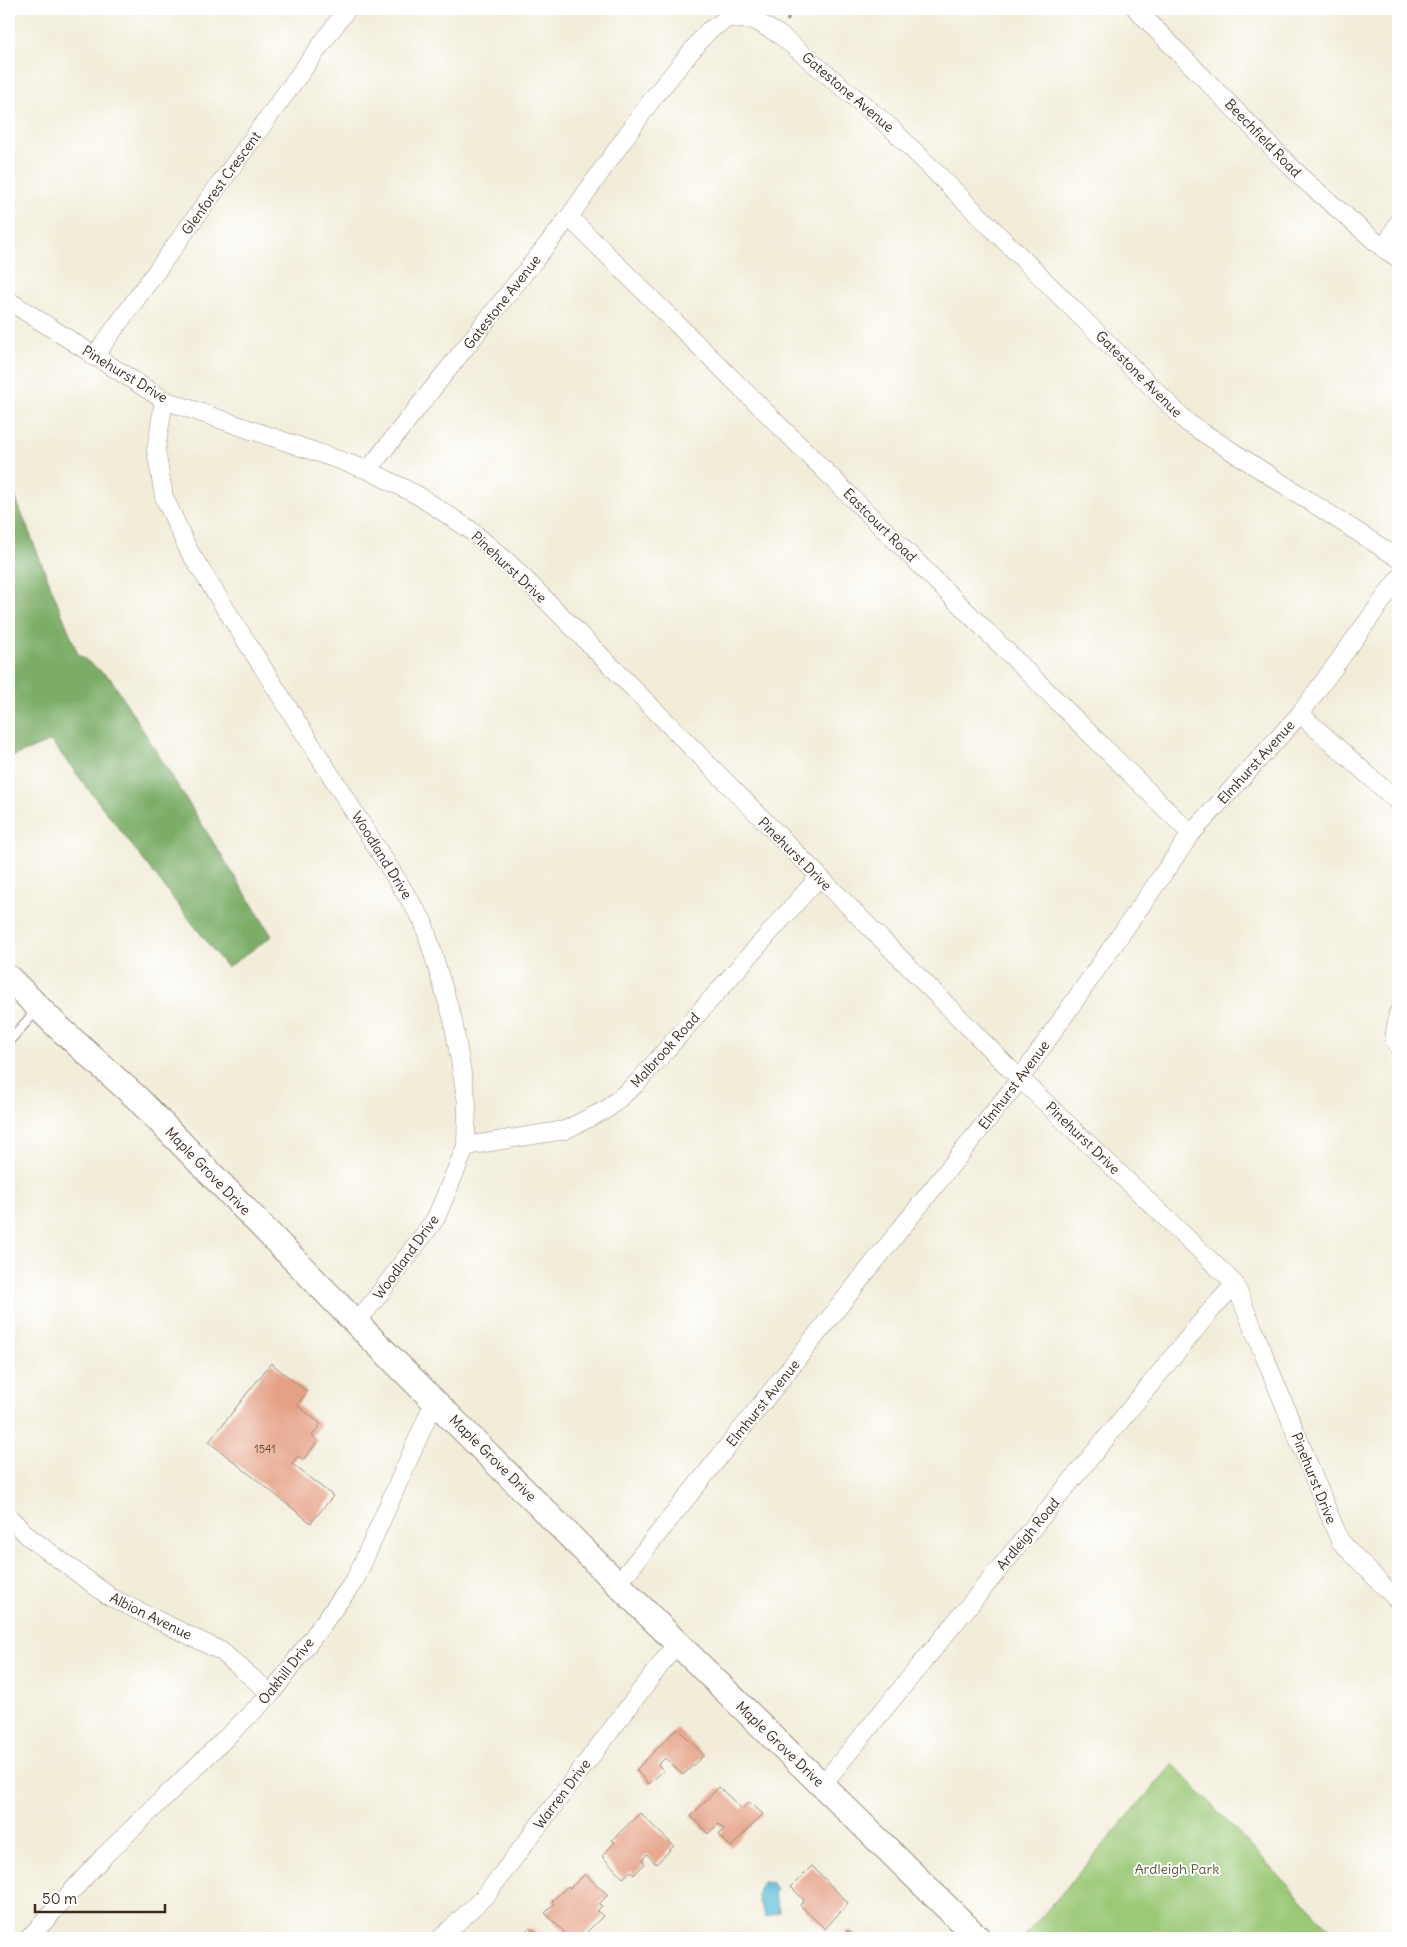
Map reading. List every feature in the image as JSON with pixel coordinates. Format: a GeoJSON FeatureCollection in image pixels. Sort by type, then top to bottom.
{"type":"FeatureCollection","features":[{"type":"Feature","properties":{"kind":"street","name":"Glenforest Crescent"},"geometry":{"type":"LineString","coordinates":[[94,357],[347,9]]}},
{"type":"Feature","properties":{"kind":"street","name":"Beechfield Road"},"geometry":{"type":"LineString","coordinates":[[1136,9],[1303,179],[1391,254]]}},
{"type":"Feature","properties":{"kind":"street","name":"Gatestone Avenue"},"geometry":{"type":"LineString","coordinates":[[368,470],[569,217],[653,98],[708,30],[728,18],[754,20],[780,35],[890,127],[1188,423],[1398,558]]}},
{"type":"Feature","properties":{"kind":"street","name":"Eastcourt Road"},"geometry":{"type":"LineString","coordinates":[[569,217],[1190,834]]}},
{"type":"Feature","properties":{"kind":"street"},"geometry":{"type":"LineString","coordinates":[[1391,254],[1398,223]]}},
{"type":"Feature","properties":{"kind":"street","name":"Pinehurst Drive"},"geometry":{"type":"LineString","coordinates":[[9,301],[164,400],[368,470],[419,496],[469,529],[509,563],[818,878],[1020,1079],[1236,1284],[1340,1541],[1398,1601]]}},
{"type":"Feature","properties":{"kind":"street","name":"Woodland Drive"},"geometry":{"type":"LineString","coordinates":[[164,400],[156,450],[164,497],[189,552],[423,921],[454,1020],[467,1103],[466,1146],[436,1218],[356,1323]]}},
{"type":"Feature","properties":{"kind":"street","name":"Elmhurst Avenue"},"geometry":{"type":"LineString","coordinates":[[618,1584],[1020,1079],[1190,834],[1300,714],[1398,579]]}},
{"type":"Feature","properties":{"kind":"street"},"geometry":{"type":"LineString","coordinates":[[1300,714],[1398,802]]}},
{"type":"Feature","properties":{"kind":"street","name":"Malbrook Road"},"geometry":{"type":"LineString","coordinates":[[466,1146],[565,1130],[607,1110],[636,1084],[818,878]]}},
{"type":"Feature","properties":{"kind":"street","name":"Maple Grove Drive"},"geometry":{"type":"LineString","coordinates":[[9,978],[137,1098],[356,1323],[677,1644],[978,1938]]}},
{"type":"Feature","properties":{"kind":"street"},"geometry":{"type":"LineString","coordinates":[[1398,1013],[1394,1040],[1398,1046]]}},
{"type":"Feature","properties":{"kind":"street","name":"Ardleigh Road"},"geometry":{"type":"LineString","coordinates":[[822,1785],[1212,1309],[1236,1284]]}},
{"type":"Feature","properties":{"kind":"street","name":"Oakhill Drive"},"geometry":{"type":"LineString","coordinates":[[29,1938],[103,1857],[271,1694],[355,1580],[435,1400]]}},
{"type":"Feature","properties":{"kind":"street","name":"Albion Avenue"},"geometry":{"type":"LineString","coordinates":[[9,1517],[29,1537],[110,1597],[222,1651],[271,1694]]}},
{"type":"Feature","properties":{"kind":"street","name":"Warren Drive"},"geometry":{"type":"LineString","coordinates":[[441,1938],[486,1895],[677,1644]]}},
{"type":"Feature","properties":{"kind":"lane"},"geometry":{"type":"LineString","coordinates":[[9,1041],[39,1008]]}},
{"type":"Feature","properties":{"kind":"green space"},"geometry":{"type":"Polygon","coordinates":[[[9,494],[14,494],[78,654],[111,679],[272,936],[227,968],[51,741],[9,758],[9,494]]]}},
{"type":"Feature","properties":{"kind":"green space","name":"Ardleigh Park"},"geometry":{"type":"Polygon","coordinates":[[[1173,1764],[1338,1938],[1023,1938],[1173,1764]]]}},
{"type":"Feature","properties":{"kind":"water"},"geometry":{"type":"Polygon","coordinates":[[[763,1882],[772,1883],[776,1889],[774,1894],[780,1912],[766,1917],[758,1895],[763,1882]]]}},
{"type":"Feature","properties":{"kind":"building"},"geometry":{"type":"Polygon","coordinates":[[[271,1363],[307,1392],[297,1405],[321,1424],[312,1436],[318,1441],[303,1460],[298,1456],[292,1464],[333,1496],[311,1523],[209,1442],[271,1363]]]}},
{"type":"Feature","properties":{"kind":"building"},"geometry":{"type":"Polygon","coordinates":[[[677,1728],[704,1755],[683,1775],[665,1758],[658,1765],[664,1770],[649,1784],[636,1770],[677,1728]]]}},
{"type":"Feature","properties":{"kind":"building"},"geometry":{"type":"Polygon","coordinates":[[[719,1787],[742,1809],[749,1802],[763,1814],[731,1847],[719,1835],[724,1829],[718,1824],[708,1834],[691,1816],[719,1787]]]}},
{"type":"Feature","properties":{"kind":"building"},"geometry":{"type":"Polygon","coordinates":[[[640,1813],[674,1846],[656,1864],[647,1854],[642,1860],[645,1863],[634,1875],[631,1871],[623,1878],[602,1856],[615,1842],[612,1840],[640,1813]]]}},
{"type":"Feature","properties":{"kind":"building"},"geometry":{"type":"Polygon","coordinates":[[[812,1866],[848,1903],[825,1929],[800,1905],[804,1900],[791,1887],[812,1866]]]}},
{"type":"Feature","properties":{"kind":"building"},"geometry":{"type":"Polygon","coordinates":[[[585,1874],[608,1895],[599,1904],[602,1906],[597,1911],[603,1916],[581,1938],[570,1938],[545,1913],[554,1904],[552,1901],[585,1874]]]}},
{"type":"Feature","properties":{"kind":"building"},"geometry":{"type":"Polygon","coordinates":[[[530,1928],[541,1938],[519,1938],[530,1928]]]}},
{"type":"Feature","properties":{"kind":"building"},"geometry":{"type":"Polygon","coordinates":[[[848,1930],[858,1938],[842,1938],[848,1930]]]}}]}
